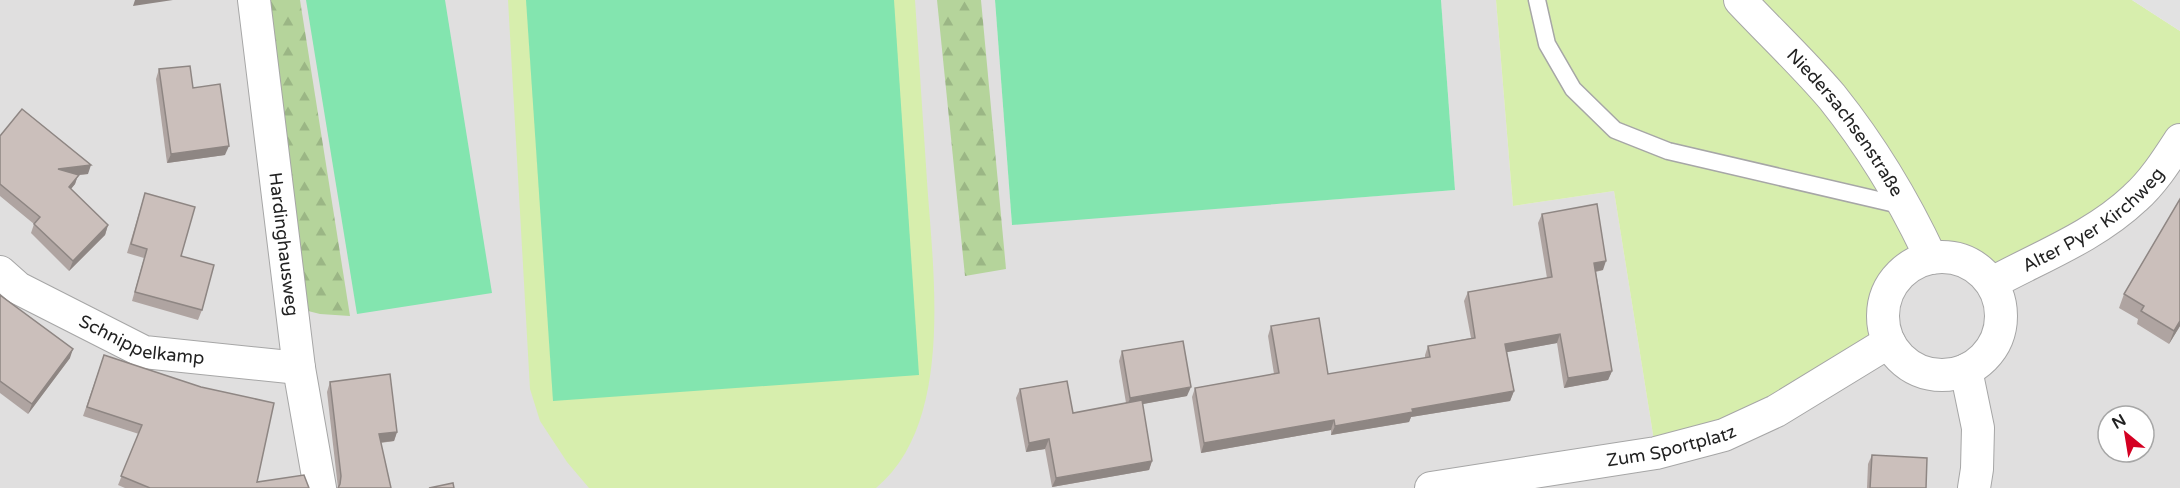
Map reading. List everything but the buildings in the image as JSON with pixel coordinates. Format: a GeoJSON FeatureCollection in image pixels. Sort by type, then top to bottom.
{"type":"FeatureCollection","features":[{"type":"Feature","properties":{"kind":"street","name":"Hardinghausweg"},"geometry":{"type":"LineString","coordinates":[[254,0],[299,368],[320,488]]}},
{"type":"Feature","properties":{"kind":"street","name":"Niedersachsenstraße"},"geometry":{"type":"LineString","coordinates":[[1740,0],[1831,97],[1871,149],[1907,206],[1931,258]]}},
{"type":"Feature","properties":{"kind":"street","name":"Alter Pyer Kirchweg"},"geometry":{"type":"LineString","coordinates":[[1992,283],[2100,226],[2136,198],[2168,159],[2180,140]]}},
{"type":"Feature","properties":{"kind":"street"},"geometry":{"type":"LineString","coordinates":[[1931,258],[1957,258],[1975,266],[1992,283],[2000,302],[2001,322],[1995,342],[1984,358],[1966,370],[1949,375],[1931,374],[1914,368],[1899,357],[1889,342],[1884,322],[1884,304],[1887,294],[1904,271],[1918,262],[1931,258]]}},
{"type":"Feature","properties":{"kind":"street","name":"Schnippelkamp"},"geometry":{"type":"LineString","coordinates":[[0,272],[18,288],[144,352],[299,368]]}},
{"type":"Feature","properties":{"kind":"street","name":"Zum Sportplatz"},"geometry":{"type":"LineString","coordinates":[[1431,488],[1468,485],[1656,453],[1724,435],[1776,411],[1889,342]]}},
{"type":"Feature","properties":{"kind":"street"},"geometry":{"type":"LineString","coordinates":[[1966,370],[1978,428],[1974,488]]}},
{"type":"Feature","properties":{"kind":"lane"},"geometry":{"type":"LineString","coordinates":[[1537,0],[1547,44],[1573,89],[1615,130],[1668,151],[1907,206]]}},
{"type":"Feature","properties":{"kind":"shaded area"},"geometry":{"type":"Polygon","coordinates":[[[0,0],[995,0],[1012,224],[1455,190],[1441,0],[1496,0],[1513,206],[1614,191],[1656,453],[1884,322],[1884,304],[1892,285],[1904,271],[1918,262],[1944,257],[1957,258],[1975,266],[1984,274],[2180,139],[2180,488],[0,488],[0,0]]]}},
{"type":"Feature","properties":{"kind":"shaded area"},"geometry":{"type":"Polygon","coordinates":[[[2132,0],[2180,0],[2180,31],[2132,0]]]}},
{"type":"Feature","properties":{"kind":"green space"},"geometry":{"type":"Polygon","coordinates":[[[254,0],[300,0],[350,316],[320,314],[292,307],[254,0]]]}},
{"type":"Feature","properties":{"kind":"green space"},"geometry":{"type":"Polygon","coordinates":[[[306,0],[445,0],[492,293],[357,314],[306,0]]]}},
{"type":"Feature","properties":{"kind":"green space"},"geometry":{"type":"Polygon","coordinates":[[[508,0],[915,0],[933,258],[933,344],[928,386],[918,425],[901,460],[876,488],[589,488],[567,462],[540,421],[530,389],[508,0]]]}},
{"type":"Feature","properties":{"kind":"green space"},"geometry":{"type":"Polygon","coordinates":[[[526,0],[894,0],[919,375],[553,401],[526,0]]]}},
{"type":"Feature","properties":{"kind":"green space"},"geometry":{"type":"Polygon","coordinates":[[[937,0],[981,0],[1006,269],[965,276],[937,0]]]}},
{"type":"Feature","properties":{"kind":"green space"},"geometry":{"type":"Polygon","coordinates":[[[995,0],[1441,0],[1455,190],[1012,225],[995,0]]]}},
{"type":"Feature","properties":{"kind":"green space"},"geometry":{"type":"Polygon","coordinates":[[[1496,0],[2132,0],[2180,31],[2180,139],[2136,198],[1984,274],[1974,266],[1955,258],[1932,258],[1910,267],[1893,283],[1887,294],[1884,319],[1889,342],[1656,453],[1614,191],[1513,206],[1496,0]]]}}]}
